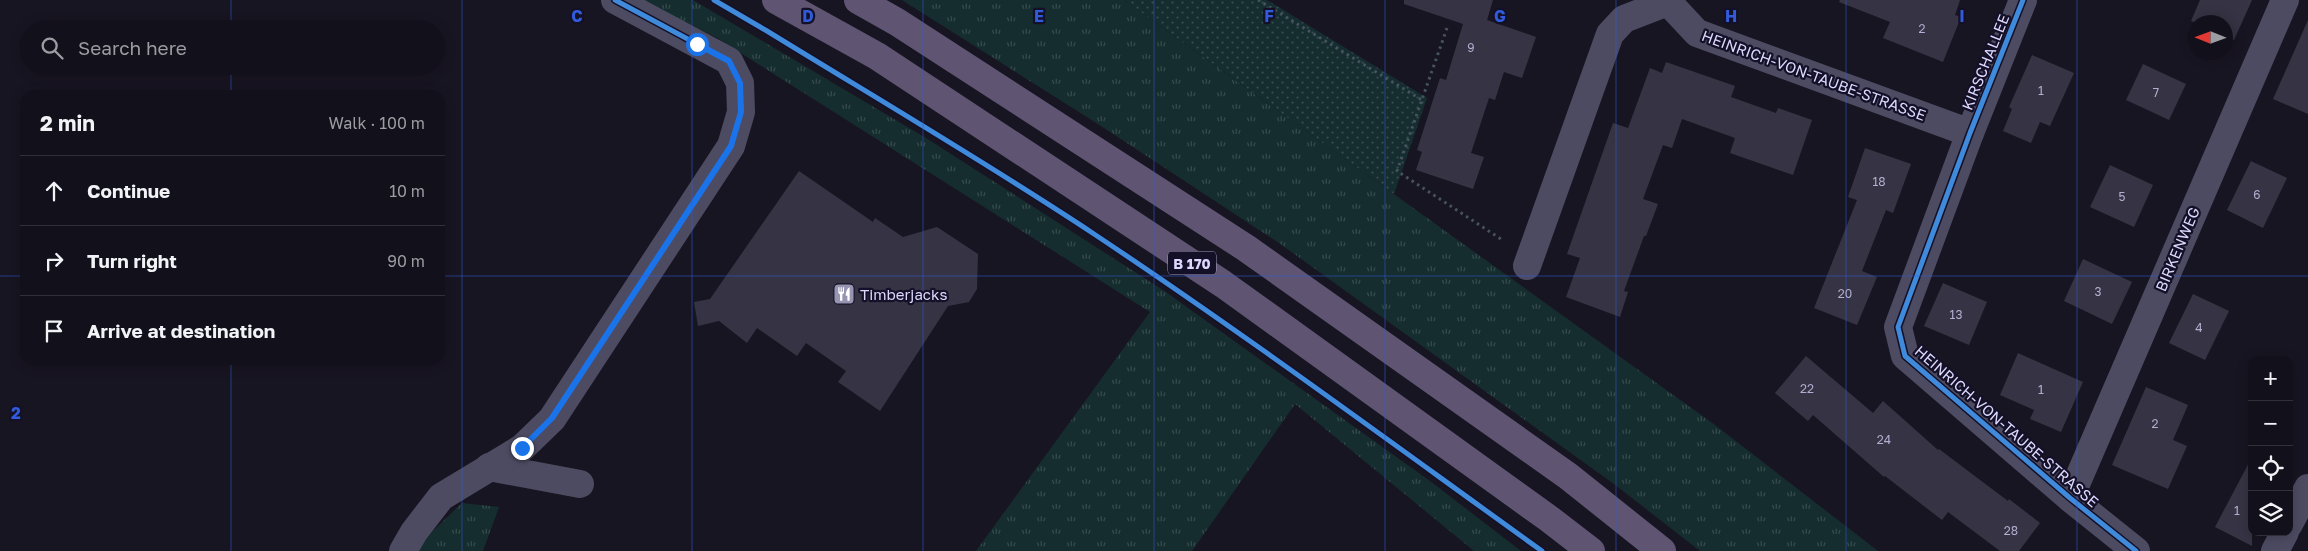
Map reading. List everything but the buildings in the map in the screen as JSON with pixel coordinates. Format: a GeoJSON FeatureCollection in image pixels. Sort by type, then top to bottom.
{"type":"FeatureCollection","features":[{"type":"Feature","properties":{"kind":"main road","name":"B 170"},"geometry":{"type":"LineString","coordinates":[[776,0],[877,56],[1223,284],[1540,512],[1591,551]]}},
{"type":"Feature","properties":{"kind":"main road","name":"B 170"},"geometry":{"type":"LineString","coordinates":[[858,0],[897,22],[1246,248],[1568,476],[1662,551]]}},
{"type":"Feature","properties":{"kind":"street"},"geometry":{"type":"LineString","coordinates":[[403,551],[414,532],[441,497],[522,448],[552,418],[731,146],[741,112],[740,83],[729,61],[615,0]]}},
{"type":"Feature","properties":{"kind":"street","name":"KIRSCHALLEE"},"geometry":{"type":"LineString","coordinates":[[1970,133],[2023,0]]}},
{"type":"Feature","properties":{"kind":"street","name":"BIRKENWEG"},"geometry":{"type":"LineString","coordinates":[[2070,498],[2285,0]]}},
{"type":"Feature","properties":{"kind":"street","name":"HEINRICH-VON-TAUBE-STRASSE"},"geometry":{"type":"LineString","coordinates":[[1528,262],[1610,34],[1624,19],[1668,1],[1697,33],[1970,133],[1898,327],[1905,356],[2070,498],[2136,551]]}},
{"type":"Feature","properties":{"kind":"street"},"geometry":{"type":"LineString","coordinates":[[490,467],[580,484]]}},
{"type":"Feature","properties":{"kind":"street"},"geometry":{"type":"LineString","coordinates":[[2293,516],[2308,488]]}},
{"type":"Feature","properties":{"kind":"street"},"geometry":{"type":"LineString","coordinates":[[2276,551],[2283,536]]}},
{"type":"Feature","properties":{"kind":"path"},"geometry":{"type":"LineString","coordinates":[[1258,0],[1422,100]]}},
{"type":"Feature","properties":{"kind":"path"},"geometry":{"type":"LineString","coordinates":[[1447,28],[1397,171],[1528,262]]}},
{"type":"Feature","properties":{"kind":"green space"},"geometry":{"type":"Polygon","coordinates":[[[642,0],[693,0],[926,138],[1163,290],[1430,481],[1521,551],[1474,551],[1295,404],[1192,551],[976,551],[1150,312],[717,38],[642,0]]]}},
{"type":"Feature","properties":{"kind":"green space"},"geometry":{"type":"Polygon","coordinates":[[[902,0],[1124,0],[1715,425],[1878,551],[1700,551],[1614,484],[1279,243],[1101,126],[902,0]]]}},
{"type":"Feature","properties":{"kind":"green space"},"geometry":{"type":"Polygon","coordinates":[[[1124,0],[1267,0],[1427,98],[1394,194],[1124,0]]]}},
{"type":"Feature","properties":{"kind":"green space"},"geometry":{"type":"Polygon","coordinates":[[[462,503],[499,507],[483,551],[412,551],[462,503]]]}},
{"type":"Feature","properties":{"kind":"cycle path"},"geometry":{"type":"LineString","coordinates":[[615,0],[697,44]]}},
{"type":"Feature","properties":{"kind":"cycle path"},"geometry":{"type":"LineString","coordinates":[[714,0],[972,156],[1094,234],[1263,350],[1542,551]]}},
{"type":"Feature","properties":{"kind":"cycle path"},"geometry":{"type":"LineString","coordinates":[[2023,0],[1970,133],[1898,327],[1905,356],[2070,498],[2136,551]]}},
{"type":"Feature","properties":{"kind":"place","name":"Timberjacks"},"geometry":{"type":"Point","coordinates":[844,294]}},
{"type":"Feature","properties":{"kind":"route"},"geometry":{"type":"LineString","coordinates":[[522,448],[552,418],[731,146],[741,112],[740,83],[729,61],[697,44]]}}]}
